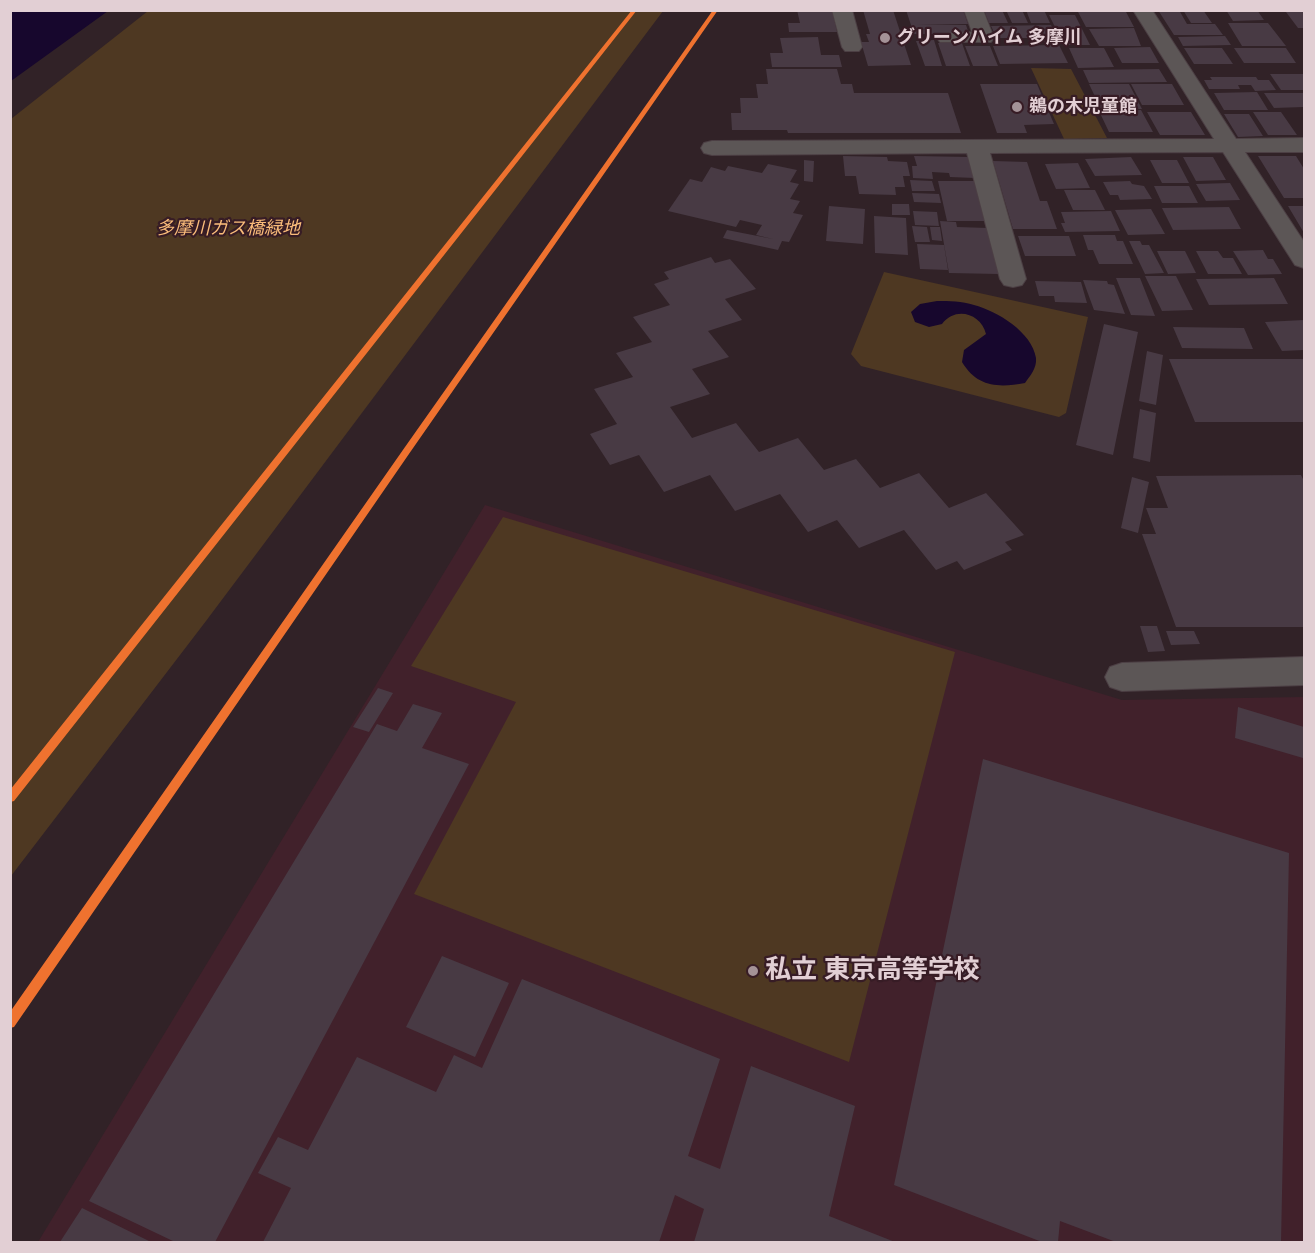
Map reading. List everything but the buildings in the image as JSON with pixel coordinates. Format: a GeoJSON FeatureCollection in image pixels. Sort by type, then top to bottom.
{"type":"FeatureCollection","features":[{"type":"Feature","properties":{"kind":"street"},"geometry":{"type":"LineString","coordinates":[[842,10],[852,47]]}},
{"type":"Feature","properties":{"kind":"street"},"geometry":{"type":"LineString","coordinates":[[947,38],[984,38],[973,10]]}},
{"type":"Feature","properties":{"kind":"street"},"geometry":{"type":"LineString","coordinates":[[1142,10],[1305,260]]}},
{"type":"Feature","properties":{"kind":"street"},"geometry":{"type":"LineString","coordinates":[[712,148],[1305,145]]}},
{"type":"Feature","properties":{"kind":"street"},"geometry":{"type":"LineString","coordinates":[[977,147],[1013,279]]}},
{"type":"Feature","properties":{"kind":"street"},"geometry":{"type":"LineString","coordinates":[[1122,677],[1305,671]]}},
{"type":"Feature","properties":{"kind":"shaded area"},"geometry":{"type":"Polygon","coordinates":[[[11,10],[108,10],[108,11],[11,81],[11,10]]]}},
{"type":"Feature","properties":{"kind":"shaded area"},"geometry":{"type":"Polygon","coordinates":[[[937,301],[960,302],[983,308],[1003,318],[1021,331],[1036,358],[1031,375],[1025,383],[989,384],[974,377],[968,370],[962,362],[964,350],[986,334],[979,321],[973,317],[967,314],[954,315],[942,324],[929,327],[915,322],[911,312],[920,304],[937,301]]]}},
{"type":"Feature","properties":{"kind":"shaded area","name":"私立 東京高等学校"},"geometry":{"type":"Polygon","coordinates":[[[485,505],[1122,700],[1304,697],[1304,1242],[38,1242],[485,505]]]}},
{"type":"Feature","properties":{"kind":"green space","name":"多摩川ガス橋緑地"},"geometry":{"type":"Polygon","coordinates":[[[148,11],[663,11],[206,621],[11,876],[11,119],[148,11]]]}},
{"type":"Feature","properties":{"kind":"green space"},"geometry":{"type":"Polygon","coordinates":[[[1031,68],[1071,69],[1107,138],[1064,139],[1031,68]]]}},
{"type":"Feature","properties":{"kind":"green space"},"geometry":{"type":"Polygon","coordinates":[[[884,272],[1088,317],[1066,413],[1059,417],[861,366],[851,354],[884,272]]]}},
{"type":"Feature","properties":{"kind":"green space"},"geometry":{"type":"Polygon","coordinates":[[[503,517],[955,652],[849,1062],[414,894],[516,702],[411,666],[503,517]]]}},
{"type":"Feature","properties":{"kind":"cycle path"},"geometry":{"type":"LineString","coordinates":[[10,798],[635,10]]}},
{"type":"Feature","properties":{"kind":"cycle path"},"geometry":{"type":"LineString","coordinates":[[10,1023],[716,10]]}},
{"type":"Feature","properties":{"kind":"place","name":"グリーンハイム 多摩川"},"geometry":{"type":"Point","coordinates":[885,38]}},
{"type":"Feature","properties":{"kind":"place","name":"鵜の木児童館"},"geometry":{"type":"Point","coordinates":[1017,107]}},
{"type":"Feature","properties":{"kind":"place","name":"私立 東京高等学校"},"geometry":{"type":"Point","coordinates":[753,971]}}]}
